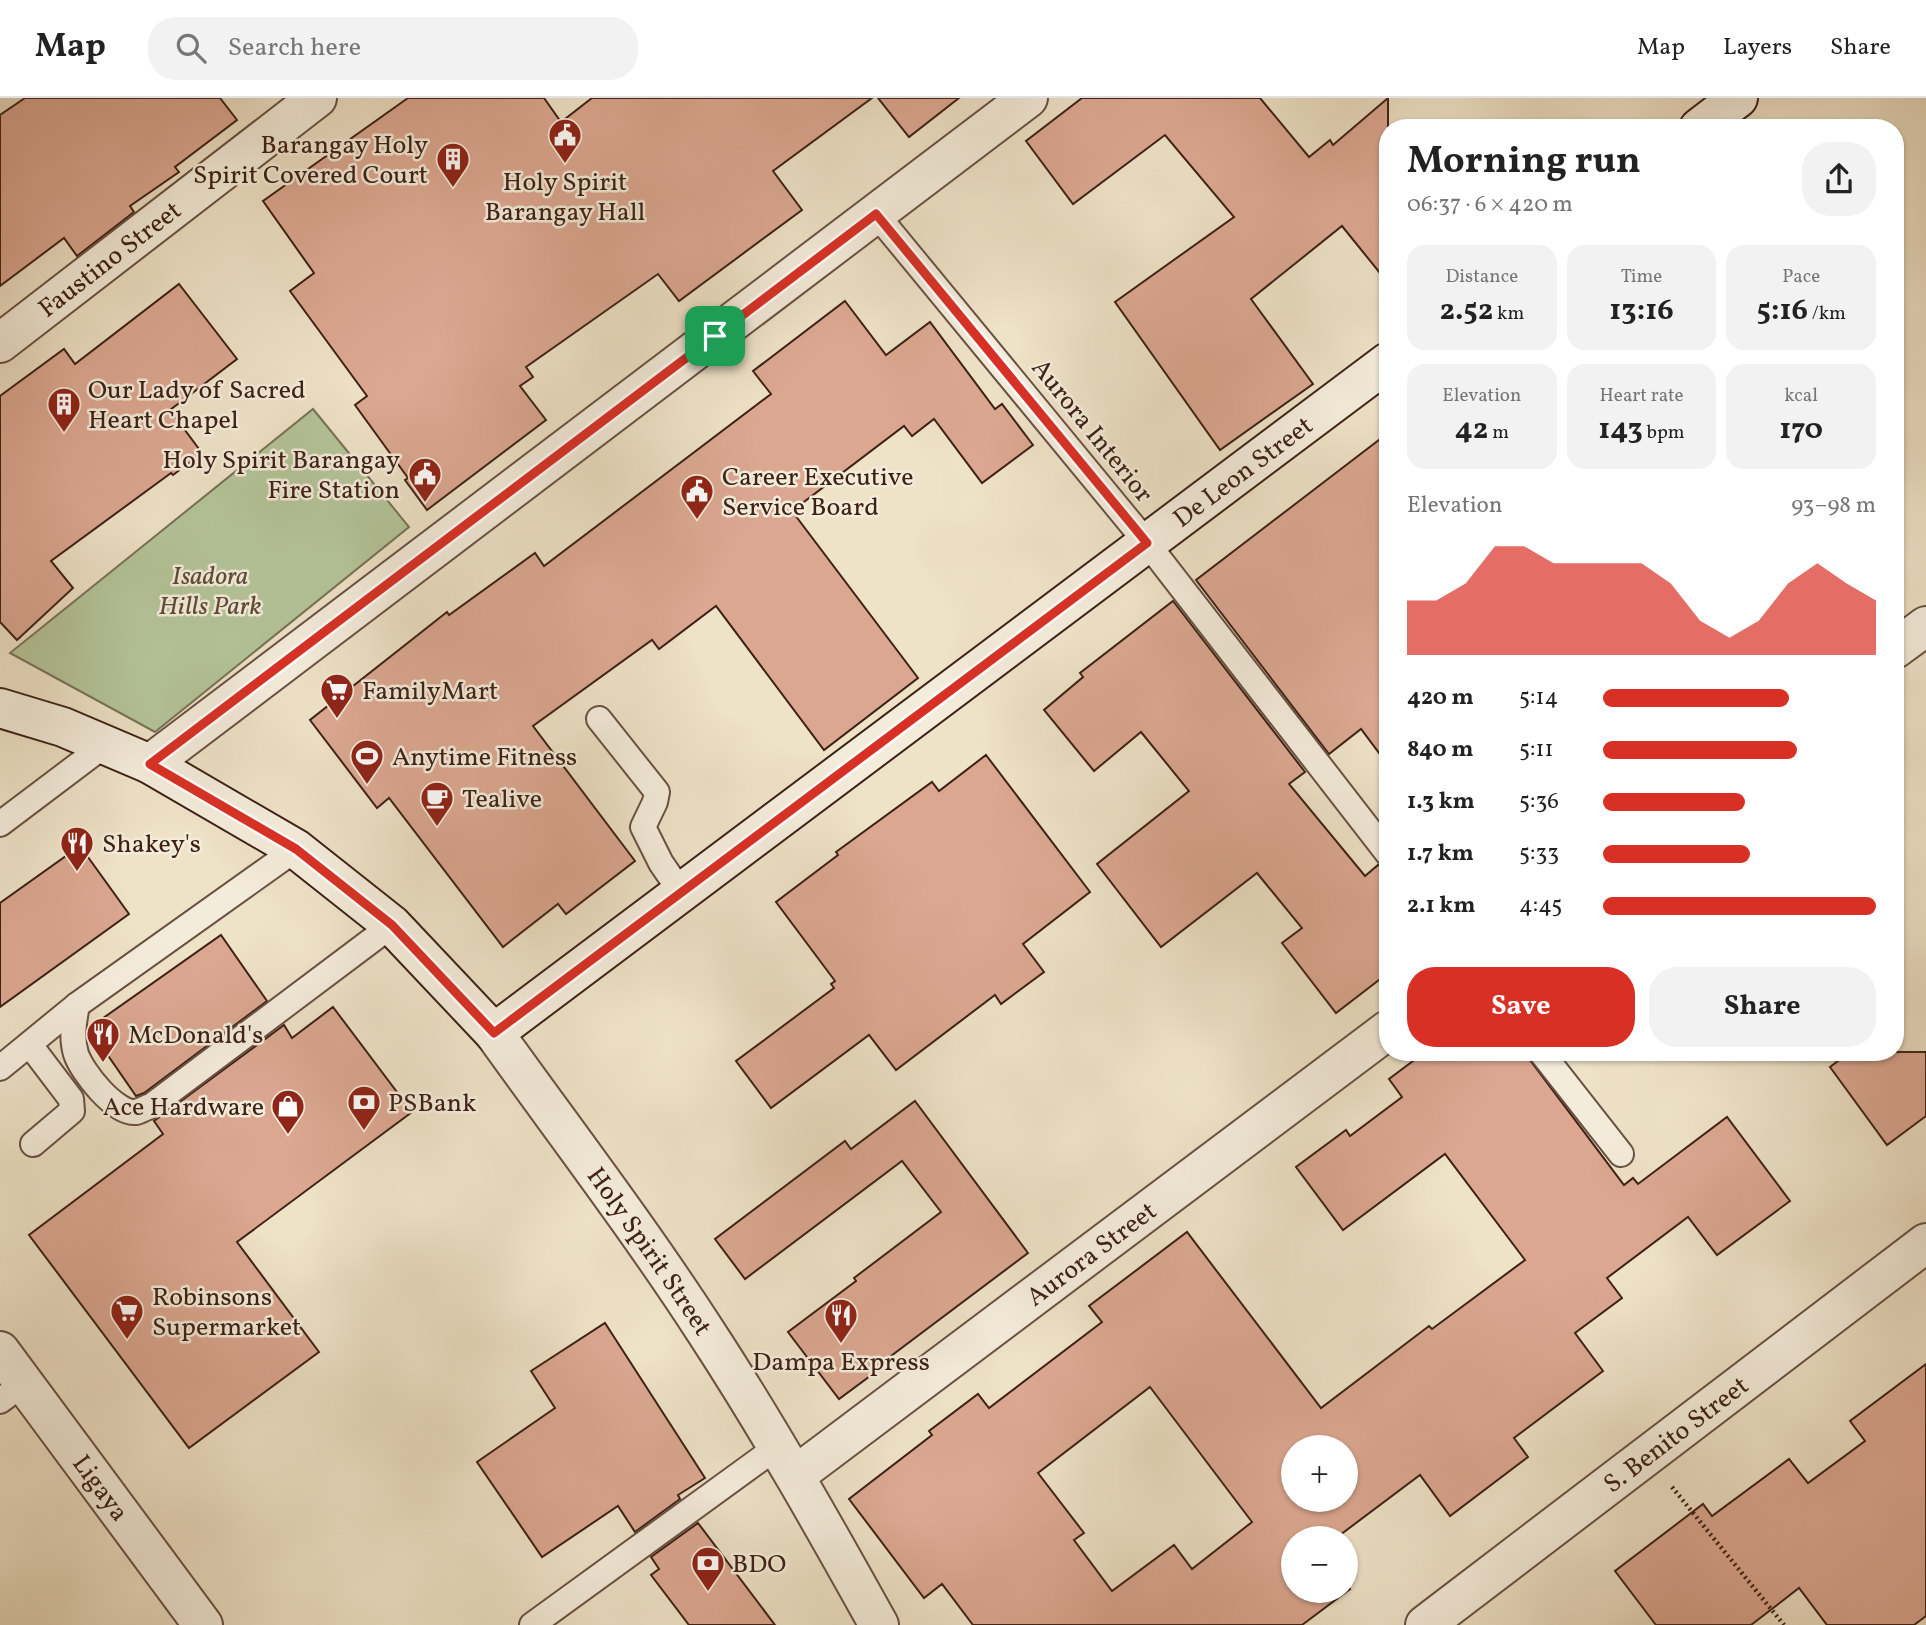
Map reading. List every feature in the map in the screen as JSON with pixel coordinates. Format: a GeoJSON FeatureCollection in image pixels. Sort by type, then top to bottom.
{"type":"FeatureCollection","features":[{"type":"Feature","properties":{"kind":"street","name":"Faustino Street"},"geometry":{"type":"LineString","coordinates":[[0,342],[317,98]]}},
{"type":"Feature","properties":{"kind":"street"},"geometry":{"type":"LineString","coordinates":[[150,764],[1028,98]]}},
{"type":"Feature","properties":{"kind":"street"},"geometry":{"type":"LineString","coordinates":[[1711,119],[1738,98]]}},
{"type":"Feature","properties":{"kind":"street","name":"De Leon Street"},"geometry":{"type":"LineString","coordinates":[[494,1033],[1379,369]]}},
{"type":"Feature","properties":{"kind":"street"},"geometry":{"type":"LineString","coordinates":[[1904,642],[1926,626]]}},
{"type":"Feature","properties":{"kind":"street","name":"Holy Spirit Street"},"geometry":{"type":"LineString","coordinates":[[0,708],[63,727],[150,764],[296,849],[392,925],[494,1033],[636,1230],[698,1320],[786,1461],[879,1625]]}},
{"type":"Feature","properties":{"kind":"street","name":"Aurora Street"},"geometry":{"type":"LineString","coordinates":[[786,1461],[1379,1036]]}},
{"type":"Feature","properties":{"kind":"street","name":"S. Benito Street"},"geometry":{"type":"LineString","coordinates":[[1425,1625],[1926,1243]]}},
{"type":"Feature","properties":{"kind":"street","name":"Ligaya"},"geometry":{"type":"LineString","coordinates":[[0,1351],[12,1392],[203,1625]]}},
{"type":"Feature","properties":{"kind":"lane","name":"Aurora Interior"},"geometry":{"type":"LineString","coordinates":[[876,214],[1147,543],[1379,842]]}},
{"type":"Feature","properties":{"kind":"lane"},"geometry":{"type":"LineString","coordinates":[[599,719],[657,792],[643,827],[661,863],[681,892]]}},
{"type":"Feature","properties":{"kind":"lane"},"geometry":{"type":"LineString","coordinates":[[0,824],[106,744]]}},
{"type":"Feature","properties":{"kind":"lane"},"geometry":{"type":"LineString","coordinates":[[0,1068],[77,1005],[296,849]]}},
{"type":"Feature","properties":{"kind":"lane"},"geometry":{"type":"LineString","coordinates":[[77,1005],[73,1032],[76,1055],[85,1072],[120,1109],[136,1112],[151,1105],[392,925]]}},
{"type":"Feature","properties":{"kind":"lane"},"geometry":{"type":"LineString","coordinates":[[30,1045],[73,1105],[72,1111],[33,1144]]}},
{"type":"Feature","properties":{"kind":"lane"},"geometry":{"type":"LineString","coordinates":[[1548,1061],[1621,1153]]}},
{"type":"Feature","properties":{"kind":"lane"},"geometry":{"type":"LineString","coordinates":[[532,1625],[786,1461]]}},
{"type":"Feature","properties":{"kind":"path"},"geometry":{"type":"LineString","coordinates":[[1646,1455],[1784,1625]]}},
{"type":"Feature","properties":{"kind":"green space","name":"Isadora Hills Park"},"geometry":{"type":"Polygon","coordinates":[[[313,409],[409,527],[155,732],[10,653],[313,409]]]}},
{"type":"Feature","properties":{"kind":"building"},"geometry":{"type":"Polygon","coordinates":[[[25,98],[220,98],[237,120],[175,167],[179,172],[130,206],[134,212],[77,256],[64,238],[0,286],[0,115],[25,98]]]}},
{"type":"Feature","properties":{"kind":"building"},"geometry":{"type":"Polygon","coordinates":[[[408,98],[544,98],[561,122],[592,98],[872,98],[773,171],[802,210],[679,301],[658,274],[526,367],[533,377],[520,386],[546,420],[427,510],[405,480],[408,478],[355,405],[367,396],[290,291],[314,273],[263,201],[408,98]]]}},
{"type":"Feature","properties":{"kind":"building"},"geometry":{"type":"Polygon","coordinates":[[[878,98],[959,98],[909,137],[878,98]]]}},
{"type":"Feature","properties":{"kind":"building"},"geometry":{"type":"Polygon","coordinates":[[[1082,98],[1260,98],[1309,157],[1330,140],[1333,145],[1388,98],[1388,119],[1379,119],[1379,272],[1342,226],[1251,299],[1313,384],[1220,450],[1115,302],[1234,217],[1165,135],[1073,204],[1026,141],[1082,98]]]}},
{"type":"Feature","properties":{"kind":"building"},"geometry":{"type":"Polygon","coordinates":[[[179,284],[237,359],[170,410],[202,453],[51,561],[73,588],[17,640],[0,622],[0,396],[64,349],[75,364],[179,284]]]}},
{"type":"Feature","properties":{"kind":"building"},"geometry":{"type":"Polygon","coordinates":[[[845,301],[886,355],[930,322],[995,409],[1002,404],[1033,445],[982,483],[934,419],[912,436],[904,426],[792,511],[918,678],[824,750],[716,606],[659,649],[652,640],[533,726],[635,861],[566,914],[558,904],[503,947],[389,798],[377,808],[310,720],[447,612],[449,615],[535,553],[544,566],[771,394],[753,371],[845,301]]]}},
{"type":"Feature","properties":{"kind":"building"},"geometry":{"type":"Polygon","coordinates":[[[1379,440],[1379,753],[1361,729],[1329,754],[1196,580],[1379,440]]]}},
{"type":"Feature","properties":{"kind":"building"},"geometry":{"type":"Polygon","coordinates":[[[1173,601],[1305,772],[1289,784],[1365,876],[1379,865],[1379,980],[1336,1013],[1282,943],[1302,928],[1257,873],[1161,947],[1097,864],[1189,791],[1141,732],[1094,771],[1044,710],[1083,677],[1080,673],[1173,601]]]}},
{"type":"Feature","properties":{"kind":"building"},"geometry":{"type":"Polygon","coordinates":[[[986,755],[1090,892],[1023,944],[1044,972],[1001,1004],[995,995],[896,1070],[869,1035],[771,1108],[736,1061],[834,988],[831,984],[835,981],[776,902],[838,855],[836,852],[932,782],[939,791],[986,755]]]}},
{"type":"Feature","properties":{"kind":"building"},"geometry":{"type":"Polygon","coordinates":[[[80,846],[129,914],[0,1007],[0,903],[80,846]]]}},
{"type":"Feature","properties":{"kind":"building"},"geometry":{"type":"Polygon","coordinates":[[[221,935],[267,1001],[144,1093],[136,1096],[89,1028],[221,935]]]}},
{"type":"Feature","properties":{"kind":"building"},"geometry":{"type":"Polygon","coordinates":[[[333,1007],[412,1112],[237,1242],[319,1352],[189,1448],[29,1235],[163,1134],[154,1121],[284,1025],[292,1038],[333,1007]]]}},
{"type":"Feature","properties":{"kind":"building"},"geometry":{"type":"Polygon","coordinates":[[[1904,1052],[1926,1052],[1926,1116],[1887,1145],[1830,1067],[1838,1061],[1904,1061],[1904,1052]]]}},
{"type":"Feature","properties":{"kind":"building"},"geometry":{"type":"Polygon","coordinates":[[[1413,1061],[1531,1061],[1624,1185],[1633,1178],[1638,1184],[1727,1117],[1790,1201],[1717,1255],[1688,1217],[1607,1278],[1622,1298],[1575,1333],[1603,1371],[1514,1438],[1528,1457],[1450,1516],[1420,1475],[1352,1526],[1281,1526],[1281,1603],[1331,1603],[1302,1625],[973,1625],[942,1584],[924,1598],[849,1499],[932,1435],[929,1431],[978,1394],[989,1408],[1102,1322],[1089,1306],[1187,1232],[1321,1408],[1429,1326],[1432,1329],[1525,1260],[1445,1154],[1343,1230],[1296,1167],[1346,1130],[1350,1136],[1402,1097],[1389,1079],[1413,1061]],[[1150,1387],[1038,1473],[1084,1533],[1074,1540],[1112,1591],[1174,1545],[1192,1569],[1252,1522],[1150,1387]]]}},
{"type":"Feature","properties":{"kind":"building"},"geometry":{"type":"Polygon","coordinates":[[[915,1101],[1028,1253],[891,1356],[893,1359],[839,1399],[788,1332],[941,1212],[902,1161],[745,1279],[715,1239],[845,1141],[851,1149],[915,1101]]]}},
{"type":"Feature","properties":{"kind":"building"},"geometry":{"type":"Polygon","coordinates":[[[605,1323],[705,1478],[678,1495],[680,1499],[635,1532],[618,1506],[542,1557],[477,1462],[555,1408],[531,1371],[605,1323]]]}},
{"type":"Feature","properties":{"kind":"building"},"geometry":{"type":"Polygon","coordinates":[[[1926,1364],[1926,1616],[1914,1625],[1827,1625],[1799,1588],[1751,1625],[1656,1625],[1615,1571],[1703,1504],[1712,1516],[1789,1459],[1808,1483],[1865,1441],[1850,1421],[1926,1364]]]}},
{"type":"Feature","properties":{"kind":"building","name":"BDO"},"geometry":{"type":"Polygon","coordinates":[[[698,1523],[775,1625],[689,1625],[651,1575],[659,1569],[651,1557],[698,1523]]]}},
{"type":"Feature","properties":{"kind":"place","name":"Holy Spirit Barangay Hall"},"geometry":{"type":"Point","coordinates":[565,165]}},
{"type":"Feature","properties":{"kind":"place","name":"Barangay Holy Spirit Covered Court"},"geometry":{"type":"Point","coordinates":[453,189]}},
{"type":"Feature","properties":{"kind":"place","name":"Our Lady of Sacred Heart Chapel"},"geometry":{"type":"Point","coordinates":[64,434]}},
{"type":"Feature","properties":{"kind":"place","name":"Holy Spirit Barangay Fire Station"},"geometry":{"type":"Point","coordinates":[425,504]}},
{"type":"Feature","properties":{"kind":"place","name":"Career Executive Service Board"},"geometry":{"type":"Point","coordinates":[697,521]}},
{"type":"Feature","properties":{"kind":"place","name":"FamilyMart"},"geometry":{"type":"Point","coordinates":[337,720]}},
{"type":"Feature","properties":{"kind":"place","name":"Anytime Fitness"},"geometry":{"type":"Point","coordinates":[367,786]}},
{"type":"Feature","properties":{"kind":"place","name":"Tealive"},"geometry":{"type":"Point","coordinates":[437,828]}},
{"type":"Feature","properties":{"kind":"place","name":"Shakey's"},"geometry":{"type":"Point","coordinates":[77,873]}},
{"type":"Feature","properties":{"kind":"place","name":"McDonald's"},"geometry":{"type":"Point","coordinates":[103,1064]}},
{"type":"Feature","properties":{"kind":"place","name":"PSBank"},"geometry":{"type":"Point","coordinates":[364,1132]}},
{"type":"Feature","properties":{"kind":"place","name":"Ace Hardware"},"geometry":{"type":"Point","coordinates":[288,1136]}},
{"type":"Feature","properties":{"kind":"place","name":"Robinsons Supermarket"},"geometry":{"type":"Point","coordinates":[127,1341]}},
{"type":"Feature","properties":{"kind":"place","name":"Dampa Express"},"geometry":{"type":"Point","coordinates":[841,1345]}},
{"type":"Feature","properties":{"kind":"place","name":"BDO"},"geometry":{"type":"Point","coordinates":[708,1593]}},
{"type":"Feature","properties":{"kind":"route"},"geometry":{"type":"LineString","coordinates":[[876,214],[1147,543],[494,1033],[392,925],[296,849],[150,764],[715,336],[876,214]]}}]}
